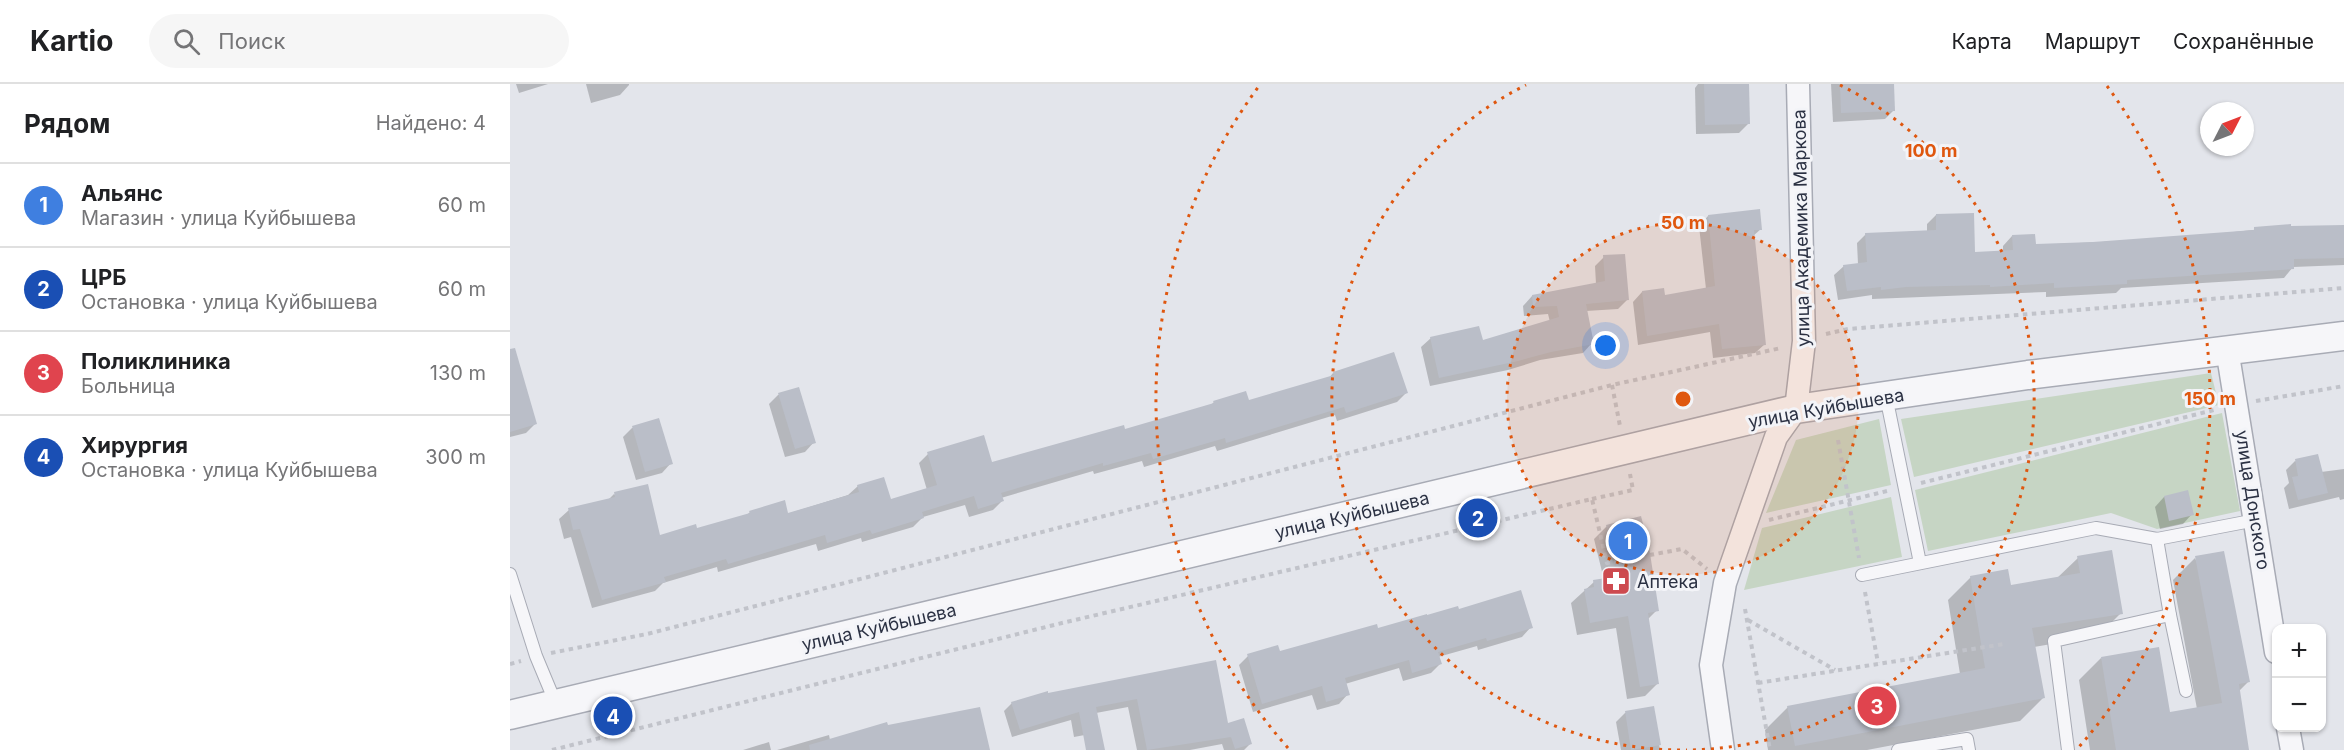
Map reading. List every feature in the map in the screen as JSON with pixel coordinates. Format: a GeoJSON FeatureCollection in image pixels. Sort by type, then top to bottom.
{"type":"FeatureCollection","features":[{"type":"Feature","properties":{"kind":"street","name":"улица Академика Маркова"},"geometry":{"type":"LineString","coordinates":[[1796,410],[1804,340],[1798,84]]}},
{"type":"Feature","properties":{"kind":"street","name":"улица Куйбышева"},"geometry":{"type":"LineString","coordinates":[[510,715],[1796,410],[2227,349],[2344,336]]}},
{"type":"Feature","properties":{"kind":"street","name":"улица Донского"},"geometry":{"type":"LineString","coordinates":[[2227,349],[2273,624]]}},
{"type":"Feature","properties":{"kind":"street"},"geometry":{"type":"LineString","coordinates":[[1723,750],[1711,665],[1725,583],[1776,437],[1796,410]]}},
{"type":"Feature","properties":{"kind":"street"},"geometry":{"type":"LineString","coordinates":[[2289,732],[2292,750]]}},
{"type":"Feature","properties":{"kind":"lane"},"geometry":{"type":"LineString","coordinates":[[1886,396],[1920,563]]}},
{"type":"Feature","properties":{"kind":"lane"},"geometry":{"type":"LineString","coordinates":[[1862,575],[2096,528],[2157,539],[2256,520]]}},
{"type":"Feature","properties":{"kind":"lane"},"geometry":{"type":"LineString","coordinates":[[2157,539],[2186,692]]}},
{"type":"Feature","properties":{"kind":"lane"},"geometry":{"type":"LineString","coordinates":[[510,574],[536,656],[556,704]]}},
{"type":"Feature","properties":{"kind":"lane"},"geometry":{"type":"LineString","coordinates":[[2068,750],[2054,641],[2170,615]]}},
{"type":"Feature","properties":{"kind":"lane"},"geometry":{"type":"LineString","coordinates":[[1898,750],[1967,739],[1969,750]]}},
{"type":"Feature","properties":{"kind":"path"},"geometry":{"type":"LineString","coordinates":[[510,664],[536,656],[647,634],[1612,385],[1782,348],[1816,336],[1848,329],[2344,288]]}},
{"type":"Feature","properties":{"kind":"path"},"geometry":{"type":"LineString","coordinates":[[1745,521],[1759,523],[2237,404],[2344,386]]}},
{"type":"Feature","properties":{"kind":"path"},"geometry":{"type":"LineString","coordinates":[[1838,440],[1878,663]]}},
{"type":"Feature","properties":{"kind":"path"},"geometry":{"type":"LineString","coordinates":[[552,750],[1062,623],[1592,499],[1607,563],[1682,549],[1743,595],[1770,750]]}},
{"type":"Feature","properties":{"kind":"path"},"geometry":{"type":"LineString","coordinates":[[1747,619],[1836,670]]}},
{"type":"Feature","properties":{"kind":"path"},"geometry":{"type":"LineString","coordinates":[[1758,683],[2004,644]]}},
{"type":"Feature","properties":{"kind":"green space"},"geometry":{"type":"Polygon","coordinates":[[[2211,373],[2219,405],[1914,477],[1901,419],[2211,373]]]}},
{"type":"Feature","properties":{"kind":"green space"},"geometry":{"type":"Polygon","coordinates":[[[2222,413],[2240,511],[2157,529],[2111,513],[1928,551],[1915,490],[2222,413]]]}},
{"type":"Feature","properties":{"kind":"green space"},"geometry":{"type":"Polygon","coordinates":[[[1879,419],[1891,485],[1766,513],[1796,440],[1879,419]]]}},
{"type":"Feature","properties":{"kind":"green space"},"geometry":{"type":"Polygon","coordinates":[[[1891,497],[1902,557],[1744,590],[1762,528],[1891,497]]]}},
{"type":"Feature","properties":{"kind":"building"},"geometry":{"type":"Polygon","coordinates":[[[1704,84],[1749,84],[1750,124],[1705,125],[1704,84]]]}},
{"type":"Feature","properties":{"kind":"building"},"geometry":{"type":"Polygon","coordinates":[[[1840,84],[1894,84],[1895,111],[1841,113],[1840,84]]]}},
{"type":"Feature","properties":{"kind":"building"},"geometry":{"type":"Polygon","coordinates":[[[1760,209],[1762,230],[1754,230],[1766,345],[1722,349],[1719,324],[1647,336],[1642,291],[1664,288],[1665,295],[1715,286],[1708,215],[1760,209]]]}},
{"type":"Feature","properties":{"kind":"building"},"geometry":{"type":"Polygon","coordinates":[[[1974,213],[1975,252],[2013,250],[2012,235],[2035,234],[2036,244],[2093,242],[2254,230],[2254,227],[2291,224],[2291,226],[2344,225],[2344,258],[2294,259],[2294,269],[2127,280],[2127,284],[2054,288],[2054,283],[1990,287],[1990,285],[1906,287],[1881,290],[1881,287],[1847,291],[1843,265],[1867,262],[1865,233],[1936,230],[1936,214],[1974,213]]]}},
{"type":"Feature","properties":{"kind":"building"},"geometry":{"type":"Polygon","coordinates":[[[1625,254],[1629,300],[1586,304],[1594,344],[1439,378],[1430,337],[1479,326],[1483,340],[1559,317],[1557,306],[1533,307],[1532,295],[1605,281],[1603,255],[1625,254]]]}},
{"type":"Feature","properties":{"kind":"building"},"geometry":{"type":"Polygon","coordinates":[[[515,348],[537,424],[510,432],[510,349],[515,348]]]}},
{"type":"Feature","properties":{"kind":"building"},"geometry":{"type":"Polygon","coordinates":[[[1394,352],[1408,393],[1346,413],[1344,407],[1226,443],[1225,438],[1153,459],[1151,453],[1103,466],[1103,463],[1001,493],[1004,501],[978,509],[974,496],[922,512],[924,518],[872,534],[870,530],[827,543],[825,535],[728,564],[726,559],[664,577],[666,582],[602,600],[580,529],[573,530],[568,508],[615,497],[614,492],[648,484],[660,535],[696,524],[697,528],[785,500],[788,513],[859,492],[857,485],[884,477],[891,499],[937,485],[927,452],[984,435],[992,462],[1124,425],[1125,429],[1214,403],[1213,401],[1246,391],[1249,400],[1334,375],[1333,372],[1394,352]]]}},
{"type":"Feature","properties":{"kind":"building"},"geometry":{"type":"Polygon","coordinates":[[[799,387],[816,443],[795,449],[778,393],[799,387]]]}},
{"type":"Feature","properties":{"kind":"building"},"geometry":{"type":"Polygon","coordinates":[[[659,418],[673,464],[645,472],[632,426],[659,418]]]}},
{"type":"Feature","properties":{"kind":"building"},"geometry":{"type":"Polygon","coordinates":[[[2318,454],[2328,493],[2298,500],[2292,477],[2298,476],[2295,459],[2318,454]]]}},
{"type":"Feature","properties":{"kind":"building"},"geometry":{"type":"Polygon","coordinates":[[[2188,490],[2194,515],[2169,521],[2164,496],[2188,490]]]}},
{"type":"Feature","properties":{"kind":"building"},"geometry":{"type":"Polygon","coordinates":[[[1641,516],[1649,547],[1659,611],[1648,613],[1659,684],[1640,687],[1628,616],[1590,623],[1584,589],[1594,587],[1593,580],[1619,576],[1606,525],[1641,516]]]}},
{"type":"Feature","properties":{"kind":"building"},"geometry":{"type":"Polygon","coordinates":[[[2112,550],[2123,614],[2032,628],[2045,698],[1795,746],[1787,706],[1985,668],[1970,576],[2008,569],[2011,585],[2080,573],[2077,556],[2112,550]]]}},
{"type":"Feature","properties":{"kind":"building"},"geometry":{"type":"Polygon","coordinates":[[[2224,551],[2250,682],[2239,684],[2249,750],[2116,750],[2101,657],[2159,647],[2170,712],[2222,703],[2195,556],[2224,551]]]}},
{"type":"Feature","properties":{"kind":"building"},"geometry":{"type":"Polygon","coordinates":[[[1521,590],[1533,628],[1487,641],[1486,638],[1438,652],[1442,664],[1412,673],[1409,660],[1345,678],[1350,695],[1326,702],[1322,686],[1262,704],[1247,654],[1278,645],[1280,651],[1377,624],[1378,628],[1458,606],[1459,609],[1521,590]]]}},
{"type":"Feature","properties":{"kind":"building"},"geometry":{"type":"Polygon","coordinates":[[[1216,660],[1228,723],[1244,718],[1252,744],[1235,749],[1231,737],[1147,750],[1137,699],[1096,707],[1105,750],[1086,750],[1079,712],[1020,730],[1011,702],[1048,691],[1048,693],[1216,660]]]}},
{"type":"Feature","properties":{"kind":"building"},"geometry":{"type":"Polygon","coordinates":[[[1654,706],[1661,745],[1631,750],[1625,711],[1654,706]]]}},
{"type":"Feature","properties":{"kind":"building"},"geometry":{"type":"Polygon","coordinates":[[[980,707],[990,750],[810,750],[809,745],[887,722],[888,725],[980,707]]]}},
{"type":"Feature","properties":{"kind":"place","name":"ЦРБ"},"geometry":{"type":"Point","coordinates":[1478,518]}},
{"type":"Feature","properties":{"kind":"place","name":"Альянс"},"geometry":{"type":"Point","coordinates":[1628,541]}},
{"type":"Feature","properties":{"kind":"place","name":"Аптека"},"geometry":{"type":"Point","coordinates":[1616,581]}},
{"type":"Feature","properties":{"kind":"place","name":"Поликлиника"},"geometry":{"type":"Point","coordinates":[1877,706]}},
{"type":"Feature","properties":{"kind":"place","name":"Хирургия"},"geometry":{"type":"Point","coordinates":[613,716]}}]}
